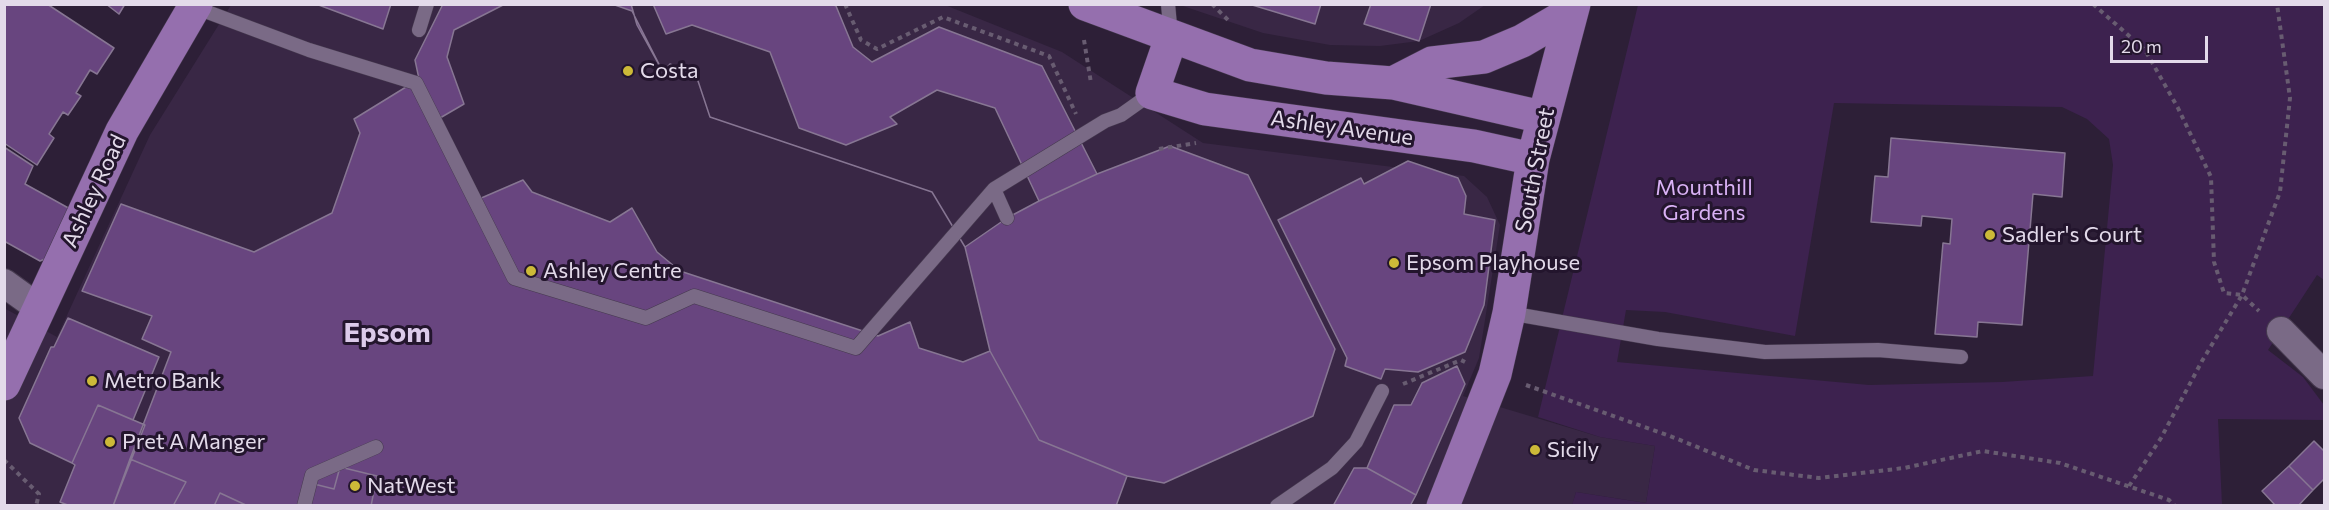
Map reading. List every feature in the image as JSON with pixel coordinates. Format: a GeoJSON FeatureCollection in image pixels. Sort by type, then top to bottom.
{"type":"FeatureCollection","features":[{"type":"Feature","properties":{"kind":"highway"},"geometry":{"type":"LineString","coordinates":[[1085,4],[1171,38],[1250,65],[1326,78],[1393,82],[1542,117]]}},
{"type":"Feature","properties":{"kind":"highway","name":"Ashley Road"},"geometry":{"type":"LineString","coordinates":[[4,384],[122,131],[195,6]]}},
{"type":"Feature","properties":{"kind":"highway"},"geometry":{"type":"LineString","coordinates":[[1393,82],[1432,63],[1484,57],[1522,41],[1572,9]]}},
{"type":"Feature","properties":{"kind":"highway","name":"South Street"},"geometry":{"type":"LineString","coordinates":[[1443,506],[1495,374],[1509,313],[1533,159],[1542,117],[1572,9]]}},
{"type":"Feature","properties":{"kind":"highway"},"geometry":{"type":"LineString","coordinates":[[1152,93],[1171,38]]}},
{"type":"Feature","properties":{"kind":"highway","name":"Ashley Avenue"},"geometry":{"type":"LineString","coordinates":[[1152,93],[1205,110],[1474,146],[1533,159]]}},
{"type":"Feature","properties":{"kind":"street"},"geometry":{"type":"LineString","coordinates":[[4,283],[40,309]]}},
{"type":"Feature","properties":{"kind":"street"},"geometry":{"type":"LineString","coordinates":[[2281,331],[2325,375]]}},
{"type":"Feature","properties":{"kind":"lane"},"geometry":{"type":"LineString","coordinates":[[419,30],[427,4]]}},
{"type":"Feature","properties":{"kind":"lane"},"geometry":{"type":"LineString","coordinates":[[1168,4],[1171,38]]}},
{"type":"Feature","properties":{"kind":"lane"},"geometry":{"type":"LineString","coordinates":[[195,6],[309,50],[416,83],[514,278],[646,318],[694,296],[856,348],[994,189],[1085,133],[1121,115],[1152,93]]}},
{"type":"Feature","properties":{"kind":"lane"},"geometry":{"type":"LineString","coordinates":[[994,189],[1007,218]]}},
{"type":"Feature","properties":{"kind":"lane"},"geometry":{"type":"LineString","coordinates":[[1509,313],[1658,339],[1765,352],[1878,350],[1961,357]]}},
{"type":"Feature","properties":{"kind":"lane"},"geometry":{"type":"LineString","coordinates":[[1277,506],[1332,468],[1356,442],[1383,391]]}},
{"type":"Feature","properties":{"kind":"lane"},"geometry":{"type":"LineString","coordinates":[[304,506],[312,475],[375,447]]}},
{"type":"Feature","properties":{"kind":"path"},"geometry":{"type":"LineString","coordinates":[[845,4],[861,40],[877,49],[943,17],[1049,56],[1085,133]]}},
{"type":"Feature","properties":{"kind":"path"},"geometry":{"type":"LineString","coordinates":[[2092,4],[2145,50],[2178,108],[2211,177],[2214,262],[2224,293],[2242,295],[2281,331]]}},
{"type":"Feature","properties":{"kind":"path"},"geometry":{"type":"LineString","coordinates":[[2129,486],[2161,438],[2202,361],[2242,295],[2280,192],[2290,98],[2277,4]]}},
{"type":"Feature","properties":{"kind":"path"},"geometry":{"type":"LineString","coordinates":[[1084,37],[1091,83]]}},
{"type":"Feature","properties":{"kind":"path"},"geometry":{"type":"LineString","coordinates":[[1383,391],[1423,378],[1461,360],[1670,436],[1754,470],[1819,478],[1904,468],[1983,451],[2060,463],[2169,500],[2175,506]]}},
{"type":"Feature","properties":{"kind":"path"},"geometry":{"type":"LineString","coordinates":[[4,460],[39,494],[36,506]]}},
{"type":"Feature","properties":{"kind":"shaded area"},"geometry":{"type":"Polygon","coordinates":[[[231,5],[945,5],[1062,52],[1203,143],[1464,176],[1487,197],[1500,225],[1479,358],[1463,396],[1600,437],[1655,446],[1646,503],[1576,492],[1572,506],[5,505],[4,308],[57,337],[150,135],[231,5]]]}},
{"type":"Feature","properties":{"kind":"shaded area"},"geometry":{"type":"Polygon","coordinates":[[[1180,5],[1485,5],[1459,23],[1419,41],[1380,46],[1330,45],[1263,33],[1180,5]]]}},
{"type":"Feature","properties":{"kind":"green space","name":"Mounthill Gardens"},"geometry":{"type":"Polygon","coordinates":[[[1638,5],[2324,5],[2324,280],[2317,275],[2268,350],[2303,377],[2324,405],[2324,420],[2218,419],[2222,505],[1572,505],[1576,492],[1646,503],[1655,446],[1600,437],[1538,417],[1638,5]],[[1834,103],[1795,336],[1665,312],[1626,310],[1617,362],[1869,385],[2002,382],[2093,376],[2113,165],[2109,139],[2087,119],[2062,107],[1834,103]]]}},
{"type":"Feature","properties":{"kind":"building"},"geometry":{"type":"Polygon","coordinates":[[[4,4],[47,4],[114,48],[97,74],[90,70],[76,93],[81,96],[68,115],[63,112],[49,134],[54,138],[37,165],[4,143],[4,4]]]}},
{"type":"Feature","properties":{"kind":"building"},"geometry":{"type":"Polygon","coordinates":[[[106,4],[125,4],[119,14],[106,4]]]}},
{"type":"Feature","properties":{"kind":"building"},"geometry":{"type":"Polygon","coordinates":[[[316,4],[391,4],[383,29],[316,4]]]}},
{"type":"Feature","properties":{"kind":"building","name":"Ashley Centre"},"geometry":{"type":"Polygon","coordinates":[[[443,4],[631,4],[637,25],[663,72],[670,64],[696,75],[710,117],[932,192],[965,247],[990,351],[1039,440],[1127,476],[1116,506],[371,506],[377,476],[340,467],[334,489],[310,483],[304,506],[248,506],[220,493],[214,506],[173,506],[186,482],[130,459],[171,352],[142,339],[152,316],[82,291],[121,204],[254,252],[332,213],[360,133],[354,119],[419,79],[415,60],[443,4]]]}},
{"type":"Feature","properties":{"kind":"building"},"geometry":{"type":"Polygon","coordinates":[[[505,4],[612,4],[632,11],[663,72],[670,64],[696,75],[710,117],[932,192],[965,247],[1007,218],[1039,201],[1097,174],[1170,146],[1248,175],[1335,349],[1313,416],[1164,483],[1127,476],[1039,440],[990,351],[963,362],[919,348],[910,322],[878,336],[680,271],[657,252],[632,208],[610,222],[532,192],[523,180],[479,199],[440,118],[464,104],[447,57],[454,30],[505,4]]]}},
{"type":"Feature","properties":{"kind":"building"},"geometry":{"type":"Polygon","coordinates":[[[653,4],[832,4],[836,6],[853,47],[872,62],[939,27],[1042,66],[1097,174],[1039,201],[995,108],[937,90],[890,117],[897,124],[846,145],[799,128],[770,52],[692,25],[666,34],[653,4]]]}},
{"type":"Feature","properties":{"kind":"building"},"geometry":{"type":"Polygon","coordinates":[[[1249,4],[1321,4],[1315,24],[1249,4]]]}},
{"type":"Feature","properties":{"kind":"building"},"geometry":{"type":"Polygon","coordinates":[[[1371,4],[1431,4],[1419,41],[1364,24],[1371,4]]]}},
{"type":"Feature","properties":{"kind":"building","name":"Sadler's Court"},"geometry":{"type":"Polygon","coordinates":[[[1891,138],[2065,153],[2062,197],[2033,194],[2022,325],[1978,322],[1977,337],[1935,334],[1943,243],[1950,244],[1952,219],[1922,216],[1921,226],[1871,222],[1875,176],[1888,177],[1891,138]]]}},
{"type":"Feature","properties":{"kind":"building"},"geometry":{"type":"Polygon","coordinates":[[[4,147],[33,166],[25,184],[72,210],[53,256],[40,261],[4,241],[4,147]]]}},
{"type":"Feature","properties":{"kind":"building","name":"Epsom Playhouse"},"geometry":{"type":"Polygon","coordinates":[[[1408,161],[1458,178],[1466,196],[1464,214],[1495,220],[1484,305],[1465,352],[1418,372],[1385,369],[1381,379],[1345,366],[1347,358],[1278,220],[1361,178],[1364,184],[1408,161]]]}},
{"type":"Feature","properties":{"kind":"building","name":"Metro Bank"},"geometry":{"type":"Polygon","coordinates":[[[68,318],[159,357],[133,420],[98,405],[72,463],[30,443],[19,418],[51,347],[54,347],[68,318]]]}},
{"type":"Feature","properties":{"kind":"building"},"geometry":{"type":"Polygon","coordinates":[[[1457,366],[1465,384],[1416,495],[1367,468],[1394,405],[1411,405],[1422,383],[1457,366]]]}},
{"type":"Feature","properties":{"kind":"building","name":"Pret A Manger"},"geometry":{"type":"Polygon","coordinates":[[[98,405],[145,425],[113,506],[70,506],[60,502],[75,465],[72,463],[98,405]]]}},
{"type":"Feature","properties":{"kind":"building"},"geometry":{"type":"Polygon","coordinates":[[[2314,441],[2324,451],[2324,479],[2313,490],[2289,466],[2314,441]]]}},
{"type":"Feature","properties":{"kind":"building"},"geometry":{"type":"Polygon","coordinates":[[[130,459],[186,482],[173,506],[113,506],[130,459]]]}},
{"type":"Feature","properties":{"kind":"building"},"geometry":{"type":"Polygon","coordinates":[[[2289,466],[2313,490],[2298,506],[2276,506],[2262,491],[2289,466]]]}},
{"type":"Feature","properties":{"kind":"building","name":"NatWest"},"geometry":{"type":"Polygon","coordinates":[[[340,467],[377,476],[371,506],[304,506],[310,483],[334,489],[340,467]]]}},
{"type":"Feature","properties":{"kind":"building"},"geometry":{"type":"Polygon","coordinates":[[[1354,468],[1367,468],[1416,495],[1410,506],[1333,506],[1354,468]]]}},
{"type":"Feature","properties":{"kind":"building"},"geometry":{"type":"Polygon","coordinates":[[[220,493],[248,506],[214,506],[220,493]]]}},
{"type":"Feature","properties":{"kind":"place","name":"Costa"},"geometry":{"type":"Point","coordinates":[628,71]}},
{"type":"Feature","properties":{"kind":"place","name":"Sadler's Court"},"geometry":{"type":"Point","coordinates":[1990,235]}},
{"type":"Feature","properties":{"kind":"place","name":"Epsom Playhouse"},"geometry":{"type":"Point","coordinates":[1394,263]}},
{"type":"Feature","properties":{"kind":"place","name":"Ashley Centre"},"geometry":{"type":"Point","coordinates":[531,271]}},
{"type":"Feature","properties":{"kind":"place","name":"Metro Bank"},"geometry":{"type":"Point","coordinates":[92,381]}},
{"type":"Feature","properties":{"kind":"place","name":"Pret A Manger"},"geometry":{"type":"Point","coordinates":[110,442]}},
{"type":"Feature","properties":{"kind":"place","name":"Sicily"},"geometry":{"type":"Point","coordinates":[1535,450]}},
{"type":"Feature","properties":{"kind":"place","name":"NatWest"},"geometry":{"type":"Point","coordinates":[355,486]}},
{"type":"Feature","properties":{"kind":"district","name":"Epsom"},"geometry":{"type":"Point","coordinates":[387,333]}}]}
